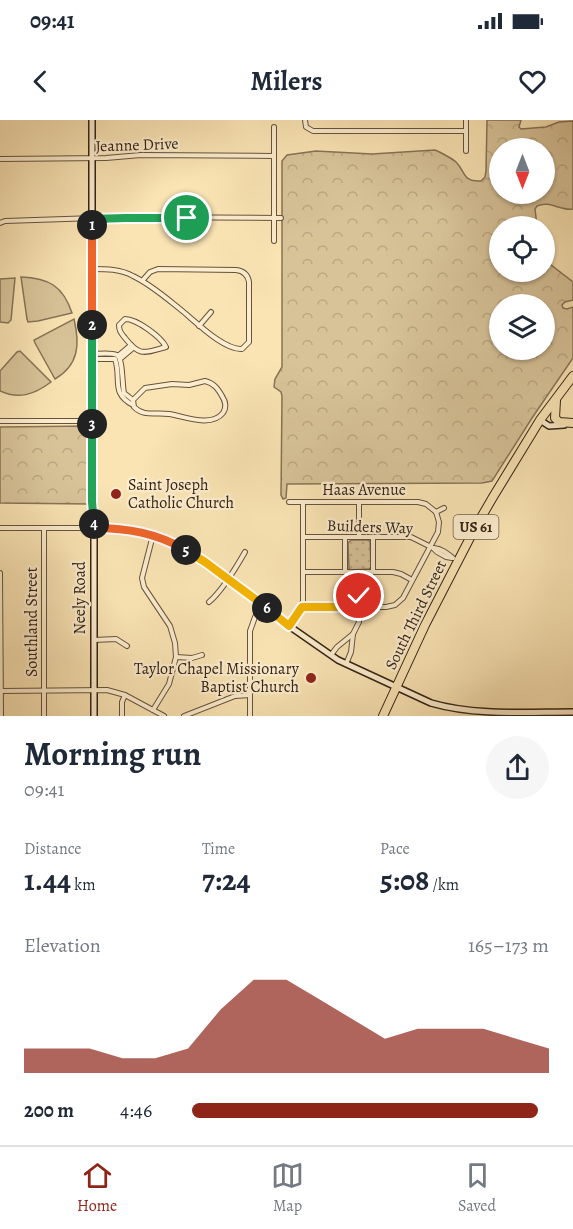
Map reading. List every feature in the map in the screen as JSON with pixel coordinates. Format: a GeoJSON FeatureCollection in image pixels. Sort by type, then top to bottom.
{"type":"FeatureCollection","features":[{"type":"Feature","properties":{"kind":"highway","name":"South Third Street"},"geometry":{"type":"LineString","coordinates":[[383,716],[455,559],[540,420],[573,376]]}},
{"type":"Feature","properties":{"kind":"highway"},"geometry":{"type":"LineString","coordinates":[[556,400],[555,418],[560,422],[573,424]]}},
{"type":"Feature","properties":{"kind":"street","name":"Neely Road"},"geometry":{"type":"LineString","coordinates":[[92,120],[94,716]]}},
{"type":"Feature","properties":{"kind":"street"},"geometry":{"type":"LineString","coordinates":[[305,120],[308,129],[313,131],[466,130]]}},
{"type":"Feature","properties":{"kind":"street"},"geometry":{"type":"LineString","coordinates":[[466,120],[466,151]]}},
{"type":"Feature","properties":{"kind":"street"},"geometry":{"type":"LineString","coordinates":[[274,127],[274,241]]}},
{"type":"Feature","properties":{"kind":"street","name":"Jeanne Drive"},"geometry":{"type":"LineString","coordinates":[[0,159],[141,155],[274,156]]}},
{"type":"Feature","properties":{"kind":"street"},"geometry":{"type":"LineString","coordinates":[[0,223],[5,221],[126,218],[281,218]]}},
{"type":"Feature","properties":{"kind":"street"},"geometry":{"type":"LineString","coordinates":[[92,269],[122,271],[134,276],[199,326],[235,349],[247,345],[250,339],[250,285],[245,273],[238,270],[158,269],[150,272],[142,281]]}},
{"type":"Feature","properties":{"kind":"street"},"geometry":{"type":"LineString","coordinates":[[199,326],[211,312]]}},
{"type":"Feature","properties":{"kind":"street"},"geometry":{"type":"LineString","coordinates":[[125,319],[131,319],[158,337],[166,346],[139,352],[132,346],[119,328],[120,323],[125,319]]}},
{"type":"Feature","properties":{"kind":"street"},"geometry":{"type":"LineString","coordinates":[[118,359],[132,346]]}},
{"type":"Feature","properties":{"kind":"street"},"geometry":{"type":"LineString","coordinates":[[92,356],[109,356],[118,359]]}},
{"type":"Feature","properties":{"kind":"street"},"geometry":{"type":"LineString","coordinates":[[118,359],[124,393],[134,403],[135,408],[144,414],[167,414],[188,419],[214,420],[225,410],[226,404],[215,386],[205,381],[189,385],[172,384],[145,388],[134,403]]}},
{"type":"Feature","properties":{"kind":"street"},"geometry":{"type":"LineString","coordinates":[[540,420],[549,426],[573,424]]}},
{"type":"Feature","properties":{"kind":"street"},"geometry":{"type":"LineString","coordinates":[[0,421],[92,421]]}},
{"type":"Feature","properties":{"kind":"street","name":"Haas Avenue"},"geometry":{"type":"LineString","coordinates":[[289,502],[418,502],[426,504],[436,512]]}},
{"type":"Feature","properties":{"kind":"street"},"geometry":{"type":"LineString","coordinates":[[289,626],[302,607],[303,502]]}},
{"type":"Feature","properties":{"kind":"street"},"geometry":{"type":"LineString","coordinates":[[359,502],[359,537]]}},
{"type":"Feature","properties":{"kind":"street"},"geometry":{"type":"LineString","coordinates":[[302,607],[386,607],[395,605],[403,598],[432,547],[439,529],[436,512],[444,508]]}},
{"type":"Feature","properties":{"kind":"street"},"geometry":{"type":"LineString","coordinates":[[0,528],[120,528],[153,535],[172,542],[205,562],[331,655],[431,703],[460,710],[573,712]]}},
{"type":"Feature","properties":{"kind":"street","name":"Southland Street"},"geometry":{"type":"LineString","coordinates":[[44,528],[45,716]]}},
{"type":"Feature","properties":{"kind":"street"},"geometry":{"type":"LineString","coordinates":[[153,535],[141,578],[144,587],[170,626],[176,657],[169,684],[153,710]]}},
{"type":"Feature","properties":{"kind":"street","name":"Builders Way"},"geometry":{"type":"LineString","coordinates":[[303,537],[411,537],[446,557],[455,559]]}},
{"type":"Feature","properties":{"kind":"street"},"geometry":{"type":"LineString","coordinates":[[345,537],[345,572]]}},
{"type":"Feature","properties":{"kind":"street"},"geometry":{"type":"LineString","coordinates":[[373,537],[373,572]]}},
{"type":"Feature","properties":{"kind":"street"},"geometry":{"type":"LineString","coordinates":[[209,602],[245,552]]}},
{"type":"Feature","properties":{"kind":"street"},"geometry":{"type":"LineString","coordinates":[[304,572],[395,572],[412,580]]}},
{"type":"Feature","properties":{"kind":"street"},"geometry":{"type":"LineString","coordinates":[[346,664],[351,655],[353,634],[359,622],[359,572]]}},
{"type":"Feature","properties":{"kind":"street"},"geometry":{"type":"LineString","coordinates":[[0,573],[1,716]]}},
{"type":"Feature","properties":{"kind":"street"},"geometry":{"type":"LineString","coordinates":[[250,716],[250,632],[255,617],[264,606]]}},
{"type":"Feature","properties":{"kind":"street"},"geometry":{"type":"LineString","coordinates":[[331,655],[353,634]]}},
{"type":"Feature","properties":{"kind":"street"},"geometry":{"type":"LineString","coordinates":[[94,640],[116,639],[127,646]]}},
{"type":"Feature","properties":{"kind":"street"},"geometry":{"type":"LineString","coordinates":[[344,642],[352,645]]}},
{"type":"Feature","properties":{"kind":"street"},"geometry":{"type":"LineString","coordinates":[[176,657],[192,658],[202,655]]}},
{"type":"Feature","properties":{"kind":"street"},"geometry":{"type":"LineString","coordinates":[[1,691],[107,690],[125,695],[162,715]]}},
{"type":"Feature","properties":{"kind":"street"},"geometry":{"type":"LineString","coordinates":[[122,716],[122,702],[125,695]]}},
{"type":"Feature","properties":{"kind":"street"},"geometry":{"type":"LineString","coordinates":[[184,716],[235,696],[250,695]]}},
{"type":"Feature","properties":{"kind":"green space"},"geometry":{"type":"Polygon","coordinates":[[[487,120],[521,120],[519,127],[521,129],[546,127],[559,122],[573,121],[573,209],[542,204],[535,209],[536,216],[489,216],[489,282],[555,282],[555,268],[573,282],[573,300],[562,305],[567,309],[573,307],[573,358],[492,481],[482,483],[287,484],[286,498],[283,499],[281,495],[282,396],[281,392],[274,387],[275,379],[282,367],[282,161],[287,155],[316,151],[372,154],[435,150],[456,162],[470,180],[481,181],[485,177],[487,120]]]}},
{"type":"Feature","properties":{"kind":"green space"},"geometry":{"type":"Polygon","coordinates":[[[21,277],[40,279],[54,285],[64,296],[72,313],[28,322],[21,277]]]}},
{"type":"Feature","properties":{"kind":"green space"},"geometry":{"type":"Polygon","coordinates":[[[15,278],[11,320],[8,323],[0,322],[0,279],[15,278]]]}},
{"type":"Feature","properties":{"kind":"green space"},"geometry":{"type":"Polygon","coordinates":[[[74,319],[77,337],[76,353],[69,367],[55,379],[34,340],[74,319]]]}},
{"type":"Feature","properties":{"kind":"green space"},"geometry":{"type":"Polygon","coordinates":[[[20,351],[51,382],[27,394],[7,394],[0,391],[0,371],[20,351]]]}},
{"type":"Feature","properties":{"kind":"green space"},"geometry":{"type":"Polygon","coordinates":[[[88,426],[89,504],[0,503],[0,427],[88,426]]]}},
{"type":"Feature","properties":{"kind":"green space"},"geometry":{"type":"Polygon","coordinates":[[[351,540],[370,541],[371,567],[369,569],[349,569],[348,543],[351,540]]]}},
{"type":"Feature","properties":{"kind":"place","name":"Saint Joseph Catholic Church"},"geometry":{"type":"Point","coordinates":[116,494]}},
{"type":"Feature","properties":{"kind":"place","name":"Taylor Chapel Missionary Baptist Church"},"geometry":{"type":"Point","coordinates":[311,678]}},
{"type":"Feature","properties":{"kind":"route"},"geometry":{"type":"LineString","coordinates":[[187,218],[92,219],[92,502],[94,528],[132,530],[172,542],[205,562],[289,626],[302,607],[359,607],[359,596]]}}]}
